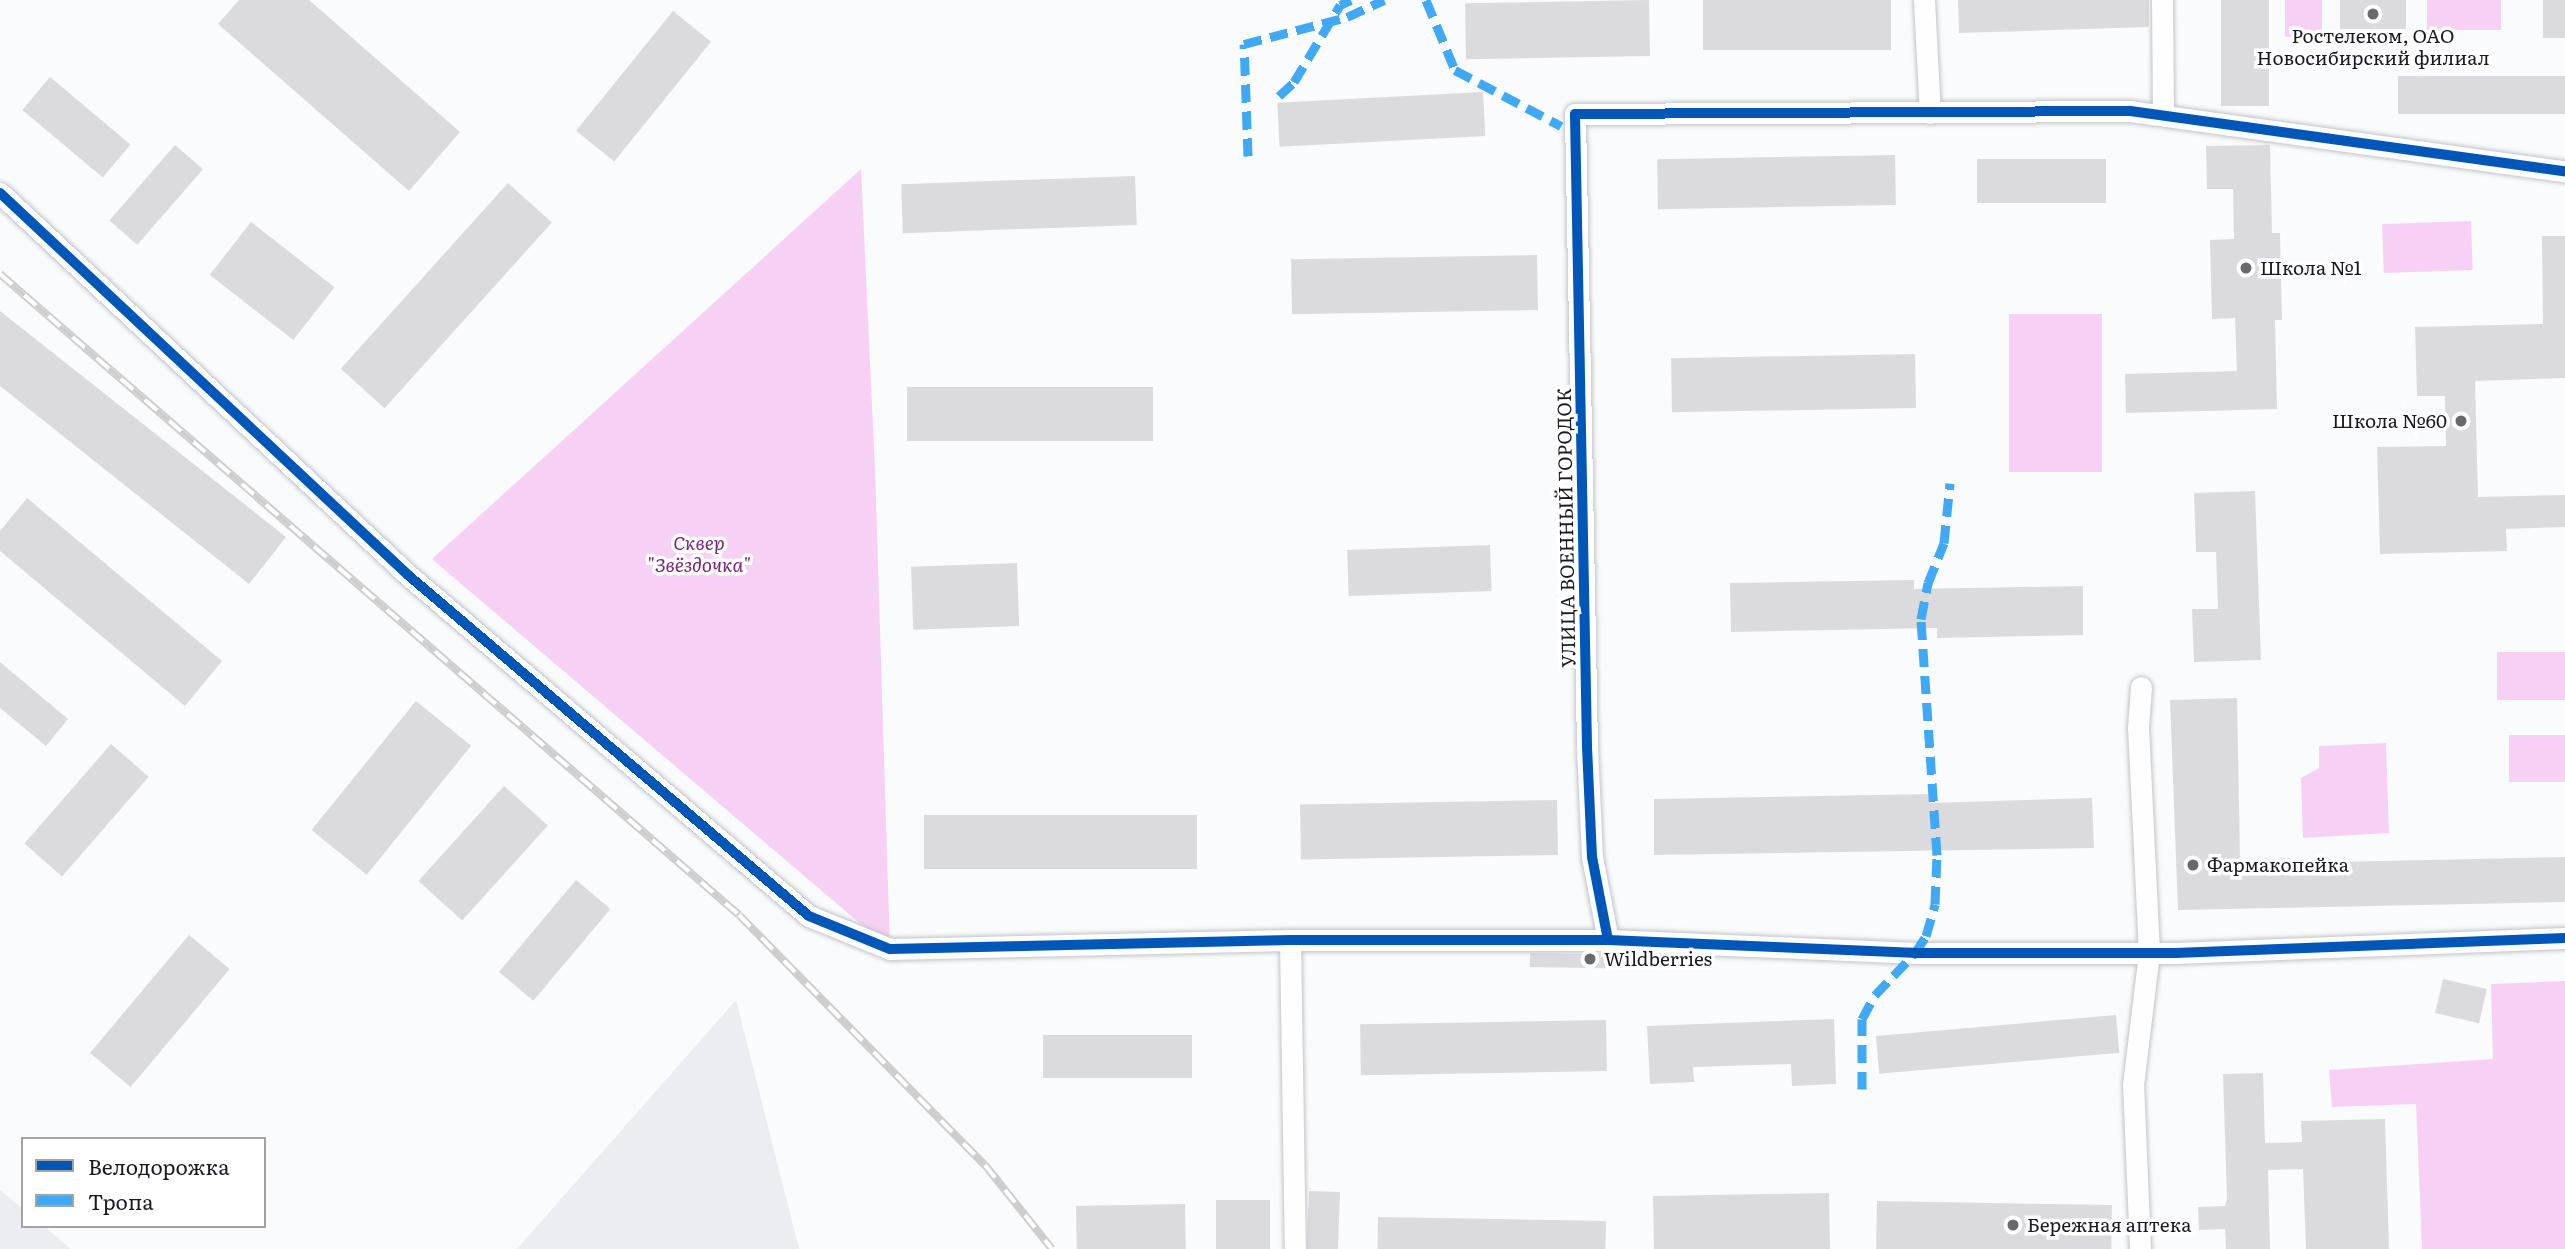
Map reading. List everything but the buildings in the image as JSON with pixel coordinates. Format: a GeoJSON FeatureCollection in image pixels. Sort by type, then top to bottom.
{"type":"FeatureCollection","features":[{"type":"Feature","properties":{"kind":"street"},"geometry":{"type":"LineString","coordinates":[[1924,0],[1930,113],[2163,114],[2565,171]]}},
{"type":"Feature","properties":{"kind":"street"},"geometry":{"type":"LineString","coordinates":[[2162,0],[2163,114]]}},
{"type":"Feature","properties":{"kind":"street","name":"УЛИЦА ВОЕННЫЙ ГОРОДОК"},"geometry":{"type":"LineString","coordinates":[[1608,940],[1592,857],[1588,760],[1575,114],[1930,113]]}},
{"type":"Feature","properties":{"kind":"street"},"geometry":{"type":"LineString","coordinates":[[0,193],[408,575],[809,916],[890,949],[1290,940],[1608,940],[1915,953],[2148,952],[2565,937]]}},
{"type":"Feature","properties":{"kind":"street"},"geometry":{"type":"LineString","coordinates":[[2140,1249],[2133,1085],[2148,952],[2138,727],[2141,687]]}},
{"type":"Feature","properties":{"kind":"street"},"geometry":{"type":"LineString","coordinates":[[1290,940],[1295,1249]]}},
{"type":"Feature","properties":{"kind":"shaded area"},"geometry":{"type":"Polygon","coordinates":[[[736,1000],[799,1249],[517,1249],[736,1000]]]}},
{"type":"Feature","properties":{"kind":"shaded area"},"geometry":{"type":"Polygon","coordinates":[[[0,1190],[21,1207],[21,1228],[46,1228],[71,1249],[0,1249],[0,1190]]]}},
{"type":"Feature","properties":{"kind":"green space"},"geometry":{"type":"Polygon","coordinates":[[[2285,0],[2322,0],[2322,37],[2285,37],[2285,0]]]}},
{"type":"Feature","properties":{"kind":"green space"},"geometry":{"type":"Polygon","coordinates":[[[2427,0],[2501,0],[2501,30],[2427,30],[2427,0]]]}},
{"type":"Feature","properties":{"kind":"green space","name":"Сквер \"Звёздочка\""},"geometry":{"type":"Polygon","coordinates":[[[861,169],[875,470],[890,949],[432,559],[861,169]]]}},
{"type":"Feature","properties":{"kind":"green space"},"geometry":{"type":"Polygon","coordinates":[[[2471,221],[2473,270],[2384,273],[2382,224],[2471,221]]]}},
{"type":"Feature","properties":{"kind":"green space"},"geometry":{"type":"Polygon","coordinates":[[[2009,314],[2102,314],[2102,472],[2009,472],[2009,314]]]}},
{"type":"Feature","properties":{"kind":"green space"},"geometry":{"type":"Polygon","coordinates":[[[2497,652],[2565,652],[2565,700],[2497,700],[2497,652]]]}},
{"type":"Feature","properties":{"kind":"green space"},"geometry":{"type":"Polygon","coordinates":[[[2509,735],[2565,735],[2565,782],[2509,782],[2509,735]]]}},
{"type":"Feature","properties":{"kind":"green space"},"geometry":{"type":"Polygon","coordinates":[[[2386,743],[2389,833],[2303,838],[2301,778],[2319,768],[2319,746],[2386,743]]]}},
{"type":"Feature","properties":{"kind":"green space"},"geometry":{"type":"Polygon","coordinates":[[[2565,981],[2565,1249],[2422,1249],[2416,1104],[2332,1107],[2329,1070],[2493,1059],[2491,984],[2565,981]]]}},
{"type":"Feature","properties":{"kind":"railway"},"geometry":{"type":"LineString","coordinates":[[0,274],[739,915],[985,1165],[1052,1249]]}},
{"type":"Feature","properties":{"kind":"marked path"},"geometry":{"type":"LineString","coordinates":[[1279,96],[1294,82],[1340,5],[1351,0]]}},
{"type":"Feature","properties":{"kind":"marked path"},"geometry":{"type":"LineString","coordinates":[[1248,156],[1244,44],[1347,17],[1384,0]]}},
{"type":"Feature","properties":{"kind":"marked path"},"geometry":{"type":"LineString","coordinates":[[1426,0],[1455,70],[1561,126]]}},
{"type":"Feature","properties":{"kind":"marked path"},"geometry":{"type":"LineString","coordinates":[[1862,1089],[1862,1019],[1875,995],[1915,953],[1926,936],[1935,904],[1937,855],[1921,619],[1928,583],[1944,543],[1950,483]]}},
{"type":"Feature","properties":{"kind":"cycle path"},"geometry":{"type":"LineString","coordinates":[[1608,940],[1592,857],[1587,746],[1575,114],[2130,111],[2565,171]]}},
{"type":"Feature","properties":{"kind":"cycle path"},"geometry":{"type":"LineString","coordinates":[[0,193],[408,575],[809,916],[890,949],[1290,940],[1608,940],[1915,953],[2175,953],[2565,938]]}},
{"type":"Feature","properties":{"kind":"place","name":"Ростелеком, ОАО Новосибирский филиал"},"geometry":{"type":"Point","coordinates":[2373,14]}},
{"type":"Feature","properties":{"kind":"place","name":"Школа №1"},"geometry":{"type":"Point","coordinates":[2246,268]}},
{"type":"Feature","properties":{"kind":"place","name":"Школа №60"},"geometry":{"type":"Point","coordinates":[2461,421]}},
{"type":"Feature","properties":{"kind":"place","name":"Фармакопейка"},"geometry":{"type":"Point","coordinates":[2193,865]}},
{"type":"Feature","properties":{"kind":"place","name":"Wildberries"},"geometry":{"type":"Point","coordinates":[1590,959]}},
{"type":"Feature","properties":{"kind":"place","name":"Бережная аптека"},"geometry":{"type":"Point","coordinates":[2013,1225]}}]}
